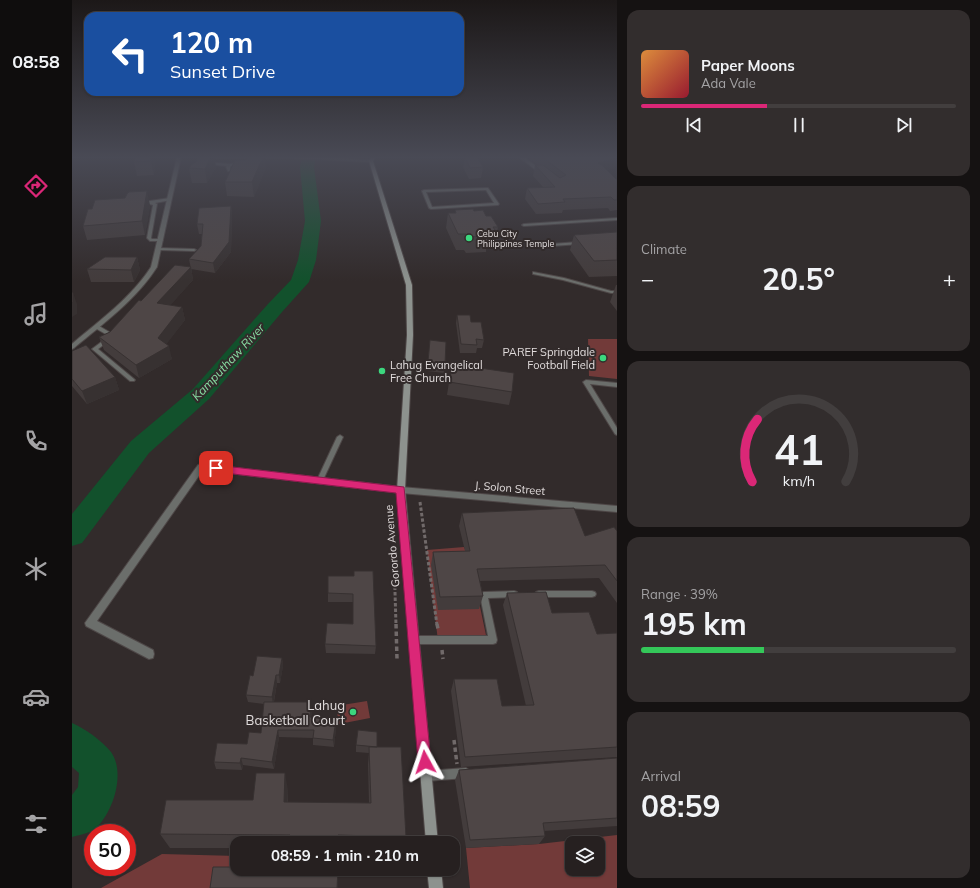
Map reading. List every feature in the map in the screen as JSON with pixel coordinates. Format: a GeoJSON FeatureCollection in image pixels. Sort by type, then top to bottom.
{"type":"FeatureCollection","features":[{"type":"Feature","properties":{"kind":"main road","name":"Gorordo Avenue"},"geometry":{"type":"LineString","coordinates":[[384,198],[409,285],[410,335],[401,490],[431,836]]}},
{"type":"Feature","properties":{"kind":"main road"},"geometry":{"type":"LineString","coordinates":[[435,876],[436,888]]}},
{"type":"Feature","properties":{"kind":"street"},"geometry":{"type":"LineString","coordinates":[[72,347],[126,301],[145,281],[154,267],[170,199]]}},
{"type":"Feature","properties":{"kind":"street","name":"J. Solon Street"},"geometry":{"type":"LineString","coordinates":[[149,654],[90,623],[201,467],[401,490],[617,509]]}},
{"type":"Feature","properties":{"kind":"lane"},"geometry":{"type":"LineString","coordinates":[[427,198],[431,208],[497,204],[493,198]]}},
{"type":"Feature","properties":{"kind":"lane"},"geometry":{"type":"LineString","coordinates":[[137,203],[170,199]]}},
{"type":"Feature","properties":{"kind":"lane"},"geometry":{"type":"LineString","coordinates":[[153,202],[155,206],[149,238],[151,240],[161,240]]}},
{"type":"Feature","properties":{"kind":"lane"},"geometry":{"type":"LineString","coordinates":[[524,225],[617,219]]}},
{"type":"Feature","properties":{"kind":"lane"},"geometry":{"type":"LineString","coordinates":[[537,246],[588,243]]}},
{"type":"Feature","properties":{"kind":"lane"},"geometry":{"type":"LineString","coordinates":[[159,249],[194,250]]}},
{"type":"Feature","properties":{"kind":"lane"},"geometry":{"type":"LineString","coordinates":[[535,273],[564,278],[611,292],[617,292]]}},
{"type":"Feature","properties":{"kind":"lane"},"geometry":{"type":"LineString","coordinates":[[97,327],[112,336]]}},
{"type":"Feature","properties":{"kind":"lane"},"geometry":{"type":"LineString","coordinates":[[117,331],[95,348],[132,380]]}},
{"type":"Feature","properties":{"kind":"lane"},"geometry":{"type":"LineString","coordinates":[[617,385],[586,382],[617,433]]}},
{"type":"Feature","properties":{"kind":"lane"},"geometry":{"type":"LineString","coordinates":[[320,480],[340,437]]}},
{"type":"Feature","properties":{"kind":"lane"},"geometry":{"type":"LineString","coordinates":[[414,640],[493,640],[484,595],[592,594]]}},
{"type":"Feature","properties":{"kind":"lane"},"geometry":{"type":"LineString","coordinates":[[426,776],[474,772]]}},
{"type":"Feature","properties":{"kind":"path"},"geometry":{"type":"LineString","coordinates":[[419,491],[443,659]]}},
{"type":"Feature","properties":{"kind":"path"},"geometry":{"type":"LineString","coordinates":[[394,556],[398,659]]}},
{"type":"Feature","properties":{"kind":"path"},"geometry":{"type":"LineString","coordinates":[[454,740],[458,774]]}},
{"type":"Feature","properties":{"kind":"shaded area","name":"PAREF Springdale Football Field"},"geometry":{"type":"Polygon","coordinates":[[[588,339],[617,339],[617,379],[589,376],[588,339]]]}},
{"type":"Feature","properties":{"kind":"shaded area"},"geometry":{"type":"Polygon","coordinates":[[[464,547],[471,564],[487,640],[438,641],[427,550],[464,547]]]}},
{"type":"Feature","properties":{"kind":"shaded area","name":"Lahug Basketball Court"},"geometry":{"type":"Polygon","coordinates":[[[367,701],[370,718],[339,724],[336,706],[367,701]]]}},
{"type":"Feature","properties":{"kind":"shaded area"},"geometry":{"type":"Polygon","coordinates":[[[617,835],[617,888],[470,888],[466,848],[565,841],[565,876],[605,876],[605,836],[617,835]]]}},
{"type":"Feature","properties":{"kind":"shaded area"},"geometry":{"type":"Polygon","coordinates":[[[162,854],[230,856],[230,876],[219,888],[101,888],[123,876],[136,876],[136,868],[162,854]]]}},
{"type":"Feature","properties":{"kind":"building"},"geometry":{"type":"Polygon","coordinates":[[[146,198],[142,221],[83,226],[88,209],[92,209],[95,200],[146,198]]]}},
{"type":"Feature","properties":{"kind":"building"},"geometry":{"type":"Polygon","coordinates":[[[534,198],[576,198],[563,199],[565,202],[538,204],[534,198]]]}},
{"type":"Feature","properties":{"kind":"building"},"geometry":{"type":"Polygon","coordinates":[[[231,206],[229,242],[213,263],[189,259],[201,246],[203,224],[197,224],[199,208],[231,206]]]}},
{"type":"Feature","properties":{"kind":"building"},"geometry":{"type":"Polygon","coordinates":[[[473,209],[474,211],[483,210],[486,216],[491,216],[498,227],[493,227],[497,233],[487,233],[488,236],[468,237],[466,234],[458,234],[448,213],[456,213],[455,210],[473,209]]]}},
{"type":"Feature","properties":{"kind":"building"},"geometry":{"type":"Polygon","coordinates":[[[617,232],[617,260],[594,261],[574,235],[617,232]]]}},
{"type":"Feature","properties":{"kind":"building"},"geometry":{"type":"Polygon","coordinates":[[[105,257],[137,257],[131,270],[87,269],[105,257]]]}},
{"type":"Feature","properties":{"kind":"building"},"geometry":{"type":"Polygon","coordinates":[[[175,265],[191,267],[157,303],[182,307],[158,338],[169,346],[136,365],[99,337],[110,332],[139,300],[141,301],[175,265]]]}},
{"type":"Feature","properties":{"kind":"building"},"geometry":{"type":"Polygon","coordinates":[[[457,315],[470,315],[471,322],[481,322],[484,340],[476,339],[477,345],[461,344],[457,315]]]}},
{"type":"Feature","properties":{"kind":"building"},"geometry":{"type":"Polygon","coordinates":[[[430,340],[446,342],[445,364],[428,362],[430,340]]]}},
{"type":"Feature","properties":{"kind":"building"},"geometry":{"type":"Polygon","coordinates":[[[86,345],[115,377],[82,391],[72,379],[72,351],[86,345]]]}},
{"type":"Feature","properties":{"kind":"building"},"geometry":{"type":"Polygon","coordinates":[[[453,364],[514,373],[512,392],[449,382],[453,364]]]}},
{"type":"Feature","properties":{"kind":"building"},"geometry":{"type":"Polygon","coordinates":[[[574,508],[585,536],[614,527],[617,531],[617,581],[605,565],[477,569],[483,596],[440,597],[433,552],[470,551],[462,513],[574,508]]]}},
{"type":"Feature","properties":{"kind":"building"},"geometry":{"type":"Polygon","coordinates":[[[354,571],[373,571],[376,646],[325,644],[327,623],[353,624],[353,594],[328,593],[328,576],[354,576],[354,571]]]}},
{"type":"Feature","properties":{"kind":"building"},"geometry":{"type":"Polygon","coordinates":[[[546,592],[552,613],[589,612],[597,634],[617,633],[617,747],[465,757],[454,679],[497,679],[502,706],[534,705],[507,593],[546,592]]]}},
{"type":"Feature","properties":{"kind":"building"},"geometry":{"type":"Polygon","coordinates":[[[257,656],[282,658],[279,675],[276,675],[272,697],[246,695],[250,675],[253,676],[257,656]]]}},
{"type":"Feature","properties":{"kind":"building"},"geometry":{"type":"Polygon","coordinates":[[[264,702],[311,702],[310,717],[336,720],[333,740],[313,738],[314,730],[278,730],[272,762],[241,758],[240,763],[214,762],[217,743],[247,744],[249,732],[261,733],[264,702]]]}},
{"type":"Feature","properties":{"kind":"building"},"geometry":{"type":"Polygon","coordinates":[[[358,730],[377,732],[377,747],[356,745],[358,730]]]}},
{"type":"Feature","properties":{"kind":"building"},"geometry":{"type":"Polygon","coordinates":[[[369,747],[401,747],[406,836],[160,834],[166,800],[253,800],[256,773],[285,773],[284,802],[371,803],[369,747]]]}},
{"type":"Feature","properties":{"kind":"building"},"geometry":{"type":"Polygon","coordinates":[[[617,758],[617,818],[543,823],[545,836],[470,840],[459,770],[617,758]]]}},
{"type":"Feature","properties":{"kind":"building"},"geometry":{"type":"Polygon","coordinates":[[[213,867],[230,867],[230,876],[338,876],[337,888],[210,888],[213,867]]]}},
{"type":"Feature","properties":{"kind":"waterway","name":"Kamputhaw River"},"geometry":{"type":"LineString","coordinates":[[72,535],[140,447],[201,394],[275,308],[300,282],[307,260],[313,221],[310,198]]}},
{"type":"Feature","properties":{"kind":"waterway","name":"Kamputhaw River"},"geometry":{"type":"LineString","coordinates":[[72,741],[98,766],[97,794],[81,815],[72,817]]}},
{"type":"Feature","properties":{"kind":"place","name":"Cebu City Philippines Temple"},"geometry":{"type":"Point","coordinates":[469,238]}},
{"type":"Feature","properties":{"kind":"place","name":"PAREF Springdale Football Field"},"geometry":{"type":"Point","coordinates":[603,358]}},
{"type":"Feature","properties":{"kind":"place","name":"Lahug Evangelical Free Church"},"geometry":{"type":"Point","coordinates":[382,371]}},
{"type":"Feature","properties":{"kind":"place","name":"Lahug Basketball Court"},"geometry":{"type":"Point","coordinates":[353,712]}},
{"type":"Feature","properties":{"kind":"route"},"geometry":{"type":"LineString","coordinates":[[216,468],[401,490],[425,762]]}}]}
